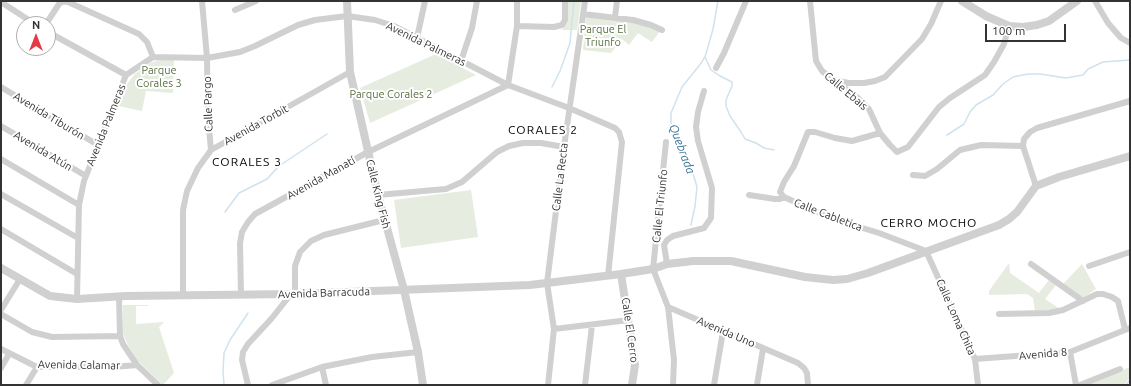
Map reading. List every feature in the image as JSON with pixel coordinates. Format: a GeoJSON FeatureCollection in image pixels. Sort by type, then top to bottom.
{"type":"FeatureCollection","features":[{"type":"Feature","properties":{"kind":"street"},"geometry":{"type":"LineString","coordinates":[[51,16],[59,4],[63,1],[68,2],[139,34],[147,42],[153,57]]}},
{"type":"Feature","properties":{"kind":"street","name":"Calle Pargo"},"geometry":{"type":"LineString","coordinates":[[202,1],[207,58],[208,118],[211,150]]}},
{"type":"Feature","properties":{"kind":"street"},"geometry":{"type":"LineString","coordinates":[[235,10],[256,1]]}},
{"type":"Feature","properties":{"kind":"street","name":"Calle King Fish"},"geometry":{"type":"LineString","coordinates":[[347,1],[350,72],[384,220],[404,290],[418,352],[423,385]]}},
{"type":"Feature","properties":{"kind":"street"},"geometry":{"type":"LineString","coordinates":[[417,38],[425,1]]}},
{"type":"Feature","properties":{"kind":"street"},"geometry":{"type":"LineString","coordinates":[[461,61],[472,28],[477,1]]}},
{"type":"Feature","properties":{"kind":"street"},"geometry":{"type":"LineString","coordinates":[[508,84],[517,26],[517,1]]}},
{"type":"Feature","properties":{"kind":"street"},"geometry":{"type":"LineString","coordinates":[[517,26],[554,27],[562,25],[565,20],[565,1]]}},
{"type":"Feature","properties":{"kind":"street","name":"Calle La Recta"},"geometry":{"type":"LineString","coordinates":[[548,385],[554,329],[547,283],[569,108],[585,1]]}},
{"type":"Feature","properties":{"kind":"street"},"geometry":{"type":"LineString","coordinates":[[615,17],[617,1]]}},
{"type":"Feature","properties":{"kind":"street"},"geometry":{"type":"LineString","coordinates":[[716,68],[746,1]]}},
{"type":"Feature","properties":{"kind":"street","name":"Calle Ebais"},"geometry":{"type":"LineString","coordinates":[[810,1],[816,61],[822,72],[859,99],[869,109],[880,133]]}},
{"type":"Feature","properties":{"kind":"street"},"geometry":{"type":"LineString","coordinates":[[831,80],[849,83],[875,81],[885,77],[922,39],[931,24],[941,1]]}},
{"type":"Feature","properties":{"kind":"street"},"geometry":{"type":"LineString","coordinates":[[962,1],[986,16],[1009,26],[1023,27],[1049,21],[1077,1]]}},
{"type":"Feature","properties":{"kind":"street"},"geometry":{"type":"LineString","coordinates":[[1095,1],[1108,23],[1121,38],[1130,43]]}},
{"type":"Feature","properties":{"kind":"street"},"geometry":{"type":"LineString","coordinates":[[1,2],[23,16]]}},
{"type":"Feature","properties":{"kind":"street"},"geometry":{"type":"LineString","coordinates":[[583,14],[615,17],[643,22],[662,30]]}},
{"type":"Feature","properties":{"kind":"street","name":"Avenida Palmeras"},"geometry":{"type":"LineString","coordinates":[[77,299],[79,205],[86,176],[126,74],[153,57],[207,58],[240,52],[298,25],[315,20],[347,16],[375,20],[394,26],[508,84],[615,128],[619,132],[622,142],[608,276]]}},
{"type":"Feature","properties":{"kind":"street"},"geometry":{"type":"LineString","coordinates":[[880,133],[897,152],[908,147],[939,107],[984,75],[994,62],[1004,44],[1009,26]]}},
{"type":"Feature","properties":{"kind":"street"},"geometry":{"type":"LineString","coordinates":[[56,36],[126,74]]}},
{"type":"Feature","properties":{"kind":"street","name":"Avenida Torbit"},"geometry":{"type":"LineString","coordinates":[[183,295],[183,210],[187,191],[198,168],[211,150],[350,72]]}},
{"type":"Feature","properties":{"kind":"street","name":"Avenida Manatí"},"geometry":{"type":"LineString","coordinates":[[241,295],[240,243],[242,232],[255,214],[368,152],[508,84]]}},
{"type":"Feature","properties":{"kind":"street","name":"Avenida Tiburón"},"geometry":{"type":"LineString","coordinates":[[1,87],[98,145]]}},
{"type":"Feature","properties":{"kind":"street"},"geometry":{"type":"LineString","coordinates":[[668,264],[664,244],[667,240],[673,236],[704,228],[711,218],[712,188],[698,141],[696,127],[698,112],[704,91]]}},
{"type":"Feature","properties":{"kind":"street"},"geometry":{"type":"LineString","coordinates":[[1130,101],[1037,128],[1030,132],[1024,139],[1023,146],[1036,186],[1059,177],[1130,156]]}},
{"type":"Feature","properties":{"kind":"street","name":"Avenida Atún"},"geometry":{"type":"LineString","coordinates":[[1,126],[86,176]]}},
{"type":"Feature","properties":{"kind":"street","name":"Calle Cabletica"},"geometry":{"type":"LineString","coordinates":[[880,133],[852,141],[815,132],[808,132],[794,166],[784,182],[780,192],[784,197],[833,219],[879,233],[926,251]]}},
{"type":"Feature","properties":{"kind":"street","name":"Calle El Triunfo"},"geometry":{"type":"LineString","coordinates":[[653,269],[666,142]]}},
{"type":"Feature","properties":{"kind":"street"},"geometry":{"type":"LineString","coordinates":[[378,195],[446,189],[462,182],[497,152],[509,146],[523,143],[541,143],[564,147]]}},
{"type":"Feature","properties":{"kind":"street"},"geometry":{"type":"LineString","coordinates":[[913,175],[925,176],[937,169],[960,150],[967,148],[981,145],[1023,146]]}},
{"type":"Feature","properties":{"kind":"street"},"geometry":{"type":"LineString","coordinates":[[1,160],[79,205]]}},
{"type":"Feature","properties":{"kind":"street","name":"Avenida Barracuda"},"geometry":{"type":"LineString","coordinates":[[1,268],[50,296],[77,299],[119,296],[293,294],[547,283],[622,274],[653,269],[668,264],[693,261],[731,261],[805,277],[833,280],[847,279],[868,273],[999,225],[1017,212],[1036,186]]}},
{"type":"Feature","properties":{"kind":"street"},"geometry":{"type":"LineString","coordinates":[[1,194],[78,238]]}},
{"type":"Feature","properties":{"kind":"street"},"geometry":{"type":"LineString","coordinates":[[749,195],[775,200],[780,200],[784,197]]}},
{"type":"Feature","properties":{"kind":"street"},"geometry":{"type":"LineString","coordinates":[[248,385],[242,360],[243,352],[248,344],[293,294],[295,266],[300,252],[311,241],[324,235],[384,220]]}},
{"type":"Feature","properties":{"kind":"street"},"geometry":{"type":"LineString","coordinates":[[1,229],[77,274]]}},
{"type":"Feature","properties":{"kind":"street","name":"Calle Loma Chita"},"geometry":{"type":"LineString","coordinates":[[926,251],[975,359],[978,385]]}},
{"type":"Feature","properties":{"kind":"street"},"geometry":{"type":"LineString","coordinates":[[1089,266],[1130,252]]}},
{"type":"Feature","properties":{"kind":"street"},"geometry":{"type":"LineString","coordinates":[[1031,264],[1083,301]]}},
{"type":"Feature","properties":{"kind":"street"},"geometry":{"type":"LineString","coordinates":[[653,269],[668,307],[674,360],[673,385]]}},
{"type":"Feature","properties":{"kind":"street","name":"Calle El Cerro"},"geometry":{"type":"LineString","coordinates":[[622,274],[635,365],[632,385]]}},
{"type":"Feature","properties":{"kind":"street"},"geometry":{"type":"LineString","coordinates":[[1,310],[20,279]]}},
{"type":"Feature","properties":{"kind":"street"},"geometry":{"type":"LineString","coordinates":[[999,314],[1049,313],[1063,310],[1097,294],[1103,294],[1118,301],[1128,329]]}},
{"type":"Feature","properties":{"kind":"street"},"geometry":{"type":"LineString","coordinates":[[119,296],[120,336],[123,344],[137,366],[158,385]]}},
{"type":"Feature","properties":{"kind":"street","name":"Avenida Uno"},"geometry":{"type":"LineString","coordinates":[[668,307],[798,363],[807,373],[808,385]]}},
{"type":"Feature","properties":{"kind":"street"},"geometry":{"type":"LineString","coordinates":[[1,314],[32,332],[52,337],[120,336]]}},
{"type":"Feature","properties":{"kind":"street"},"geometry":{"type":"LineString","coordinates":[[554,329],[629,320]]}},
{"type":"Feature","properties":{"kind":"street"},"geometry":{"type":"LineString","coordinates":[[585,385],[592,325]]}},
{"type":"Feature","properties":{"kind":"street","name":"Avenida 8"},"geometry":{"type":"LineString","coordinates":[[975,359],[1070,352],[1128,329]]}},
{"type":"Feature","properties":{"kind":"street"},"geometry":{"type":"LineString","coordinates":[[714,385],[723,331]]}},
{"type":"Feature","properties":{"kind":"street"},"geometry":{"type":"LineString","coordinates":[[757,385],[763,348]]}},
{"type":"Feature","properties":{"kind":"street","name":"Avenida Calamar"},"geometry":{"type":"LineString","coordinates":[[1,349],[37,367],[137,366]]}},
{"type":"Feature","properties":{"kind":"street"},"geometry":{"type":"LineString","coordinates":[[272,385],[322,367],[372,357],[418,352]]}},
{"type":"Feature","properties":{"kind":"street"},"geometry":{"type":"LineString","coordinates":[[1070,352],[1076,385]]}},
{"type":"Feature","properties":{"kind":"street"},"geometry":{"type":"LineString","coordinates":[[1,368],[9,354]]}},
{"type":"Feature","properties":{"kind":"street"},"geometry":{"type":"LineString","coordinates":[[26,385],[37,367]]}},
{"type":"Feature","properties":{"kind":"street"},"geometry":{"type":"LineString","coordinates":[[322,367],[326,385]]}},
{"type":"Feature","properties":{"kind":"street"},"geometry":{"type":"LineString","coordinates":[[1080,385],[1120,369]]}},
{"type":"Feature","properties":{"kind":"green space"},"geometry":{"type":"Polygon","coordinates":[[[568,1],[581,1],[577,30],[562,30],[565,25],[568,1]]]}},
{"type":"Feature","properties":{"kind":"green space","name":"Parque El Triunfo"},"geometry":{"type":"Polygon","coordinates":[[[586,16],[633,22],[660,31],[652,42],[638,33],[629,45],[622,39],[611,53],[583,50],[586,16]]]}},
{"type":"Feature","properties":{"kind":"green space","name":"Parque Corales 2"},"geometry":{"type":"Polygon","coordinates":[[[436,54],[476,75],[370,123],[360,88],[436,54]]]}},
{"type":"Feature","properties":{"kind":"green space","name":"Parque Corales 3"},"geometry":{"type":"Polygon","coordinates":[[[174,59],[173,93],[146,91],[142,111],[119,106],[127,84],[135,74],[150,63],[160,60],[174,59]]]}},
{"type":"Feature","properties":{"kind":"green space"},"geometry":{"type":"Polygon","coordinates":[[[471,190],[478,237],[401,248],[394,200],[471,190]]]}},
{"type":"Feature","properties":{"kind":"green space"},"geometry":{"type":"Polygon","coordinates":[[[1009,263],[1010,273],[1039,293],[1049,280],[1056,285],[1045,299],[1060,309],[1035,311],[1033,298],[1027,294],[989,295],[989,291],[1009,263]]]}},
{"type":"Feature","properties":{"kind":"green space"},"geometry":{"type":"Polygon","coordinates":[[[1082,264],[1096,289],[1084,297],[1080,296],[1063,284],[1082,264]]]}},
{"type":"Feature","properties":{"kind":"green space"},"geometry":{"type":"Polygon","coordinates":[[[123,305],[148,305],[136,306],[136,324],[164,322],[159,327],[174,373],[163,385],[137,360],[128,345],[123,334],[123,305]]]}},
{"type":"Feature","properties":{"kind":"green space"},"geometry":{"type":"Polygon","coordinates":[[[1130,367],[1130,378],[1124,385],[1086,385],[1130,367]]]}},
{"type":"Feature","properties":{"kind":"waterway"},"geometry":{"type":"LineString","coordinates":[[552,87],[560,71],[570,43],[574,1]]}},
{"type":"Feature","properties":{"kind":"waterway","name":"Quebrada"},"geometry":{"type":"LineString","coordinates":[[691,225],[697,187],[692,170],[683,156],[671,123],[671,113],[682,87],[702,62],[706,54],[713,29],[718,1]]}},
{"type":"Feature","properties":{"kind":"waterway","name":"Quebrada"},"geometry":{"type":"LineString","coordinates":[[705,57],[711,70],[732,82],[732,86],[726,100],[726,106],[730,116],[745,139],[764,148],[774,150]]}},
{"type":"Feature","properties":{"kind":"waterway","name":"Quebrada"},"geometry":{"type":"LineString","coordinates":[[947,135],[964,124],[970,112],[976,105],[993,95],[1003,84],[1013,77],[1028,74],[1040,74],[1066,78],[1083,75],[1088,69],[1103,62],[1130,60]]}},
{"type":"Feature","properties":{"kind":"waterway"},"geometry":{"type":"LineString","coordinates":[[225,212],[239,193],[267,179],[279,166],[327,134]]}},
{"type":"Feature","properties":{"kind":"waterway","name":"Quebrada"},"geometry":{"type":"LineString","coordinates":[[224,385],[224,353],[230,340],[248,313]]}},
{"type":"Feature","properties":{"kind":"waterway","name":"Quebrada"},"geometry":{"type":"LineString","coordinates":[[1126,385],[1130,380]]}},
{"type":"Feature","properties":{"kind":"district","name":"CORALES 2"},"geometry":{"type":"Point","coordinates":[543,130]}},
{"type":"Feature","properties":{"kind":"district","name":"CORALES 3"},"geometry":{"type":"Point","coordinates":[247,162]}},
{"type":"Feature","properties":{"kind":"district","name":"CERRO MOCHO"},"geometry":{"type":"Point","coordinates":[929,223]}}]}
